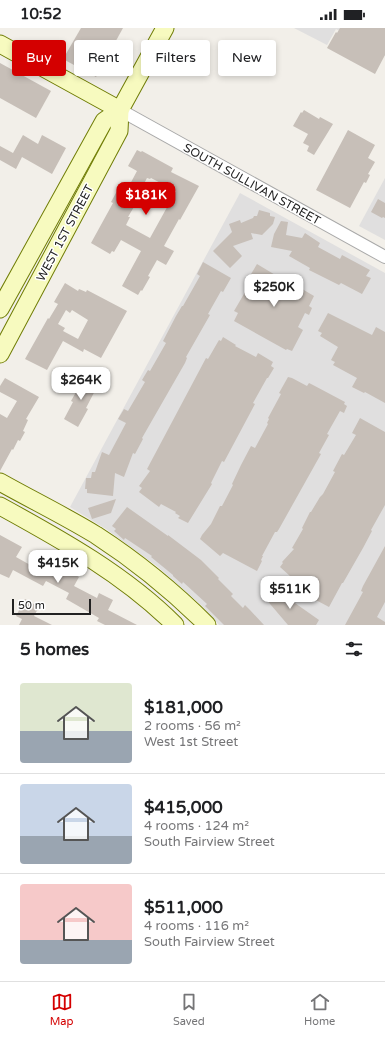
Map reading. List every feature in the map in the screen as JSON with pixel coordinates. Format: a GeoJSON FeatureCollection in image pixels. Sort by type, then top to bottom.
{"type":"FeatureCollection","features":[{"type":"Feature","properties":{"kind":"main road","name":"WEST 1ST STREET"},"geometry":{"type":"LineString","coordinates":[[0,354],[119,132],[120,110],[165,28]]}},
{"type":"Feature","properties":{"kind":"main road"},"geometry":{"type":"LineString","coordinates":[[0,44],[120,110]]}},
{"type":"Feature","properties":{"kind":"main road","name":"WEST 1ST STREET"},"geometry":{"type":"LineString","coordinates":[[0,309],[104,121],[120,110]]}},
{"type":"Feature","properties":{"kind":"main road"},"geometry":{"type":"LineString","coordinates":[[0,482],[96,535],[140,566],[168,589],[206,625]]}},
{"type":"Feature","properties":{"kind":"main road"},"geometry":{"type":"LineString","coordinates":[[0,506],[95,560],[132,588],[175,625]]}},
{"type":"Feature","properties":{"kind":"street","name":"SOUTH SULLIVAN STREET"},"geometry":{"type":"LineString","coordinates":[[120,110],[385,257]]}},
{"type":"Feature","properties":{"kind":"shaded area"},"geometry":{"type":"Polygon","coordinates":[[[294,28],[385,28],[385,56],[336,29],[327,45],[294,28]]]}},
{"type":"Feature","properties":{"kind":"shaded area"},"geometry":{"type":"Polygon","coordinates":[[[385,178],[385,240],[359,226],[385,178]]]}},
{"type":"Feature","properties":{"kind":"shaded area"},"geometry":{"type":"Polygon","coordinates":[[[240,193],[385,273],[385,625],[219,625],[202,606],[158,567],[106,529],[70,507],[240,193]]]}},
{"type":"Feature","properties":{"kind":"building"},"geometry":{"type":"Polygon","coordinates":[[[81,28],[123,28],[116,40],[74,40],[81,28]]]}},
{"type":"Feature","properties":{"kind":"building"},"geometry":{"type":"Polygon","coordinates":[[[340,28],[385,28],[385,55],[375,74],[327,48],[340,28]]]}},
{"type":"Feature","properties":{"kind":"building"},"geometry":{"type":"Polygon","coordinates":[[[74,40],[74,65],[66,61],[66,54],[74,40]]]}},
{"type":"Feature","properties":{"kind":"building"},"geometry":{"type":"Polygon","coordinates":[[[0,63],[12,70],[12,76],[24,76],[51,91],[36,118],[0,98],[0,63]]]}},
{"type":"Feature","properties":{"kind":"building"},"geometry":{"type":"Polygon","coordinates":[[[304,110],[319,119],[320,117],[333,124],[314,155],[307,151],[309,146],[303,143],[308,134],[293,126],[301,112],[302,113],[304,110]]]}},
{"type":"Feature","properties":{"kind":"building"},"geometry":{"type":"Polygon","coordinates":[[[348,130],[375,145],[368,158],[375,162],[368,174],[370,175],[366,183],[364,182],[350,208],[316,190],[348,130]]]}},
{"type":"Feature","properties":{"kind":"building"},"geometry":{"type":"Polygon","coordinates":[[[23,135],[38,144],[42,135],[66,148],[52,174],[22,157],[16,169],[0,160],[0,146],[13,153],[23,135]]]}},
{"type":"Feature","properties":{"kind":"building"},"geometry":{"type":"Polygon","coordinates":[[[137,150],[142,151],[173,168],[171,172],[199,186],[164,246],[174,251],[166,265],[157,260],[148,276],[150,277],[138,295],[122,286],[141,251],[121,240],[114,252],[112,251],[110,254],[91,243],[113,203],[111,202],[122,182],[129,186],[137,171],[128,166],[137,150]],[[147,178],[138,195],[136,199],[138,200],[128,217],[130,217],[126,225],[150,238],[176,191],[151,178],[147,178]]]}},
{"type":"Feature","properties":{"kind":"building"},"geometry":{"type":"Polygon","coordinates":[[[378,199],[385,203],[385,218],[371,212],[378,199]]]}},
{"type":"Feature","properties":{"kind":"building"},"geometry":{"type":"Polygon","coordinates":[[[259,210],[270,213],[270,216],[275,217],[273,224],[262,235],[251,233],[253,239],[233,246],[242,256],[230,268],[213,251],[232,232],[229,224],[240,220],[241,223],[253,218],[254,216],[257,216],[259,210]]]}},
{"type":"Feature","properties":{"kind":"building"},"geometry":{"type":"Polygon","coordinates":[[[281,221],[288,222],[286,235],[302,238],[305,233],[320,243],[318,247],[340,259],[342,255],[370,270],[366,276],[371,278],[362,294],[341,283],[339,285],[309,270],[310,268],[289,256],[292,251],[271,247],[274,234],[281,221]]]}},
{"type":"Feature","properties":{"kind":"building"},"geometry":{"type":"Polygon","coordinates":[[[203,262],[231,278],[223,292],[221,291],[208,314],[210,315],[186,357],[185,363],[142,438],[143,439],[135,454],[133,453],[124,477],[115,473],[113,496],[87,493],[87,489],[85,489],[86,478],[91,478],[92,472],[95,472],[102,452],[109,455],[126,423],[118,419],[124,409],[128,411],[145,382],[142,380],[148,370],[150,371],[166,343],[163,341],[200,276],[197,274],[203,262]]]}},
{"type":"Feature","properties":{"kind":"building"},"geometry":{"type":"Polygon","coordinates":[[[257,264],[277,276],[278,274],[283,275],[293,281],[292,283],[314,296],[309,306],[312,308],[309,315],[305,313],[298,327],[303,330],[292,351],[286,350],[234,321],[238,313],[234,311],[248,287],[245,284],[257,264]]]}},
{"type":"Feature","properties":{"kind":"building"},"geometry":{"type":"Polygon","coordinates":[[[65,283],[78,291],[79,289],[86,292],[87,290],[127,311],[101,358],[84,349],[83,352],[63,341],[47,370],[25,359],[48,318],[49,319],[58,304],[54,302],[65,283]],[[66,310],[58,324],[65,328],[63,331],[78,339],[88,320],[72,310],[70,313],[66,310]]]}},
{"type":"Feature","properties":{"kind":"building"},"geometry":{"type":"Polygon","coordinates":[[[328,313],[372,335],[376,327],[385,332],[385,403],[352,387],[357,378],[333,365],[335,362],[331,360],[338,347],[320,336],[322,333],[318,331],[328,313]]]}},
{"type":"Feature","properties":{"kind":"building"},"geometry":{"type":"Polygon","coordinates":[[[223,337],[236,345],[235,346],[256,357],[258,353],[273,362],[271,366],[274,368],[253,403],[255,404],[224,462],[222,461],[211,483],[212,484],[188,523],[178,518],[180,516],[175,513],[176,512],[161,504],[159,507],[139,492],[142,488],[139,486],[150,471],[147,469],[206,358],[208,359],[219,340],[221,341],[223,337]]]}},
{"type":"Feature","properties":{"kind":"building"},"geometry":{"type":"Polygon","coordinates":[[[85,376],[99,383],[86,408],[88,409],[78,427],[64,419],[73,402],[71,401],[85,376]]]}},
{"type":"Feature","properties":{"kind":"building"},"geometry":{"type":"Polygon","coordinates":[[[288,377],[307,386],[309,383],[345,402],[344,404],[347,406],[344,413],[340,411],[327,434],[329,435],[319,453],[321,454],[279,529],[275,532],[262,556],[262,561],[257,571],[223,553],[220,556],[200,539],[211,524],[220,506],[222,506],[251,446],[255,448],[268,424],[268,418],[288,377]]]}},
{"type":"Feature","properties":{"kind":"building"},"geometry":{"type":"Polygon","coordinates":[[[5,378],[39,397],[26,419],[28,420],[23,431],[25,432],[20,441],[18,440],[13,450],[12,449],[0,471],[0,414],[7,418],[17,401],[0,392],[0,386],[5,378]]]}},
{"type":"Feature","properties":{"kind":"building"},"geometry":{"type":"Polygon","coordinates":[[[360,418],[385,432],[385,505],[363,548],[329,607],[282,582],[290,576],[280,567],[283,563],[282,562],[294,549],[292,548],[303,529],[302,528],[310,512],[323,494],[335,472],[333,471],[342,454],[344,455],[356,435],[352,433],[360,418]]]}},
{"type":"Feature","properties":{"kind":"building"},"geometry":{"type":"Polygon","coordinates":[[[116,499],[111,513],[92,519],[88,508],[116,499]]]}},
{"type":"Feature","properties":{"kind":"building"},"geometry":{"type":"Polygon","coordinates":[[[127,507],[201,560],[233,594],[231,596],[243,608],[245,605],[264,625],[224,625],[205,606],[207,604],[183,582],[182,584],[151,557],[152,556],[125,538],[124,540],[114,531],[116,529],[112,526],[127,507]]]}},
{"type":"Feature","properties":{"kind":"building"},"geometry":{"type":"Polygon","coordinates":[[[0,535],[22,547],[16,557],[32,566],[34,564],[49,572],[54,563],[79,577],[74,586],[97,598],[99,593],[113,600],[108,610],[137,625],[105,625],[97,621],[99,618],[66,599],[69,593],[46,581],[43,586],[13,570],[9,578],[0,574],[0,535]]]}},
{"type":"Feature","properties":{"kind":"building"},"geometry":{"type":"Polygon","coordinates":[[[385,546],[385,602],[377,617],[385,622],[385,625],[345,625],[363,592],[361,591],[363,586],[385,546]]]}},
{"type":"Feature","properties":{"kind":"building"},"geometry":{"type":"Polygon","coordinates":[[[275,589],[319,620],[316,625],[288,625],[265,598],[275,589]]]}},
{"type":"Feature","properties":{"kind":"building"},"geometry":{"type":"Polygon","coordinates":[[[25,599],[39,607],[34,616],[52,625],[19,625],[22,619],[16,616],[25,599]]]}}]}
